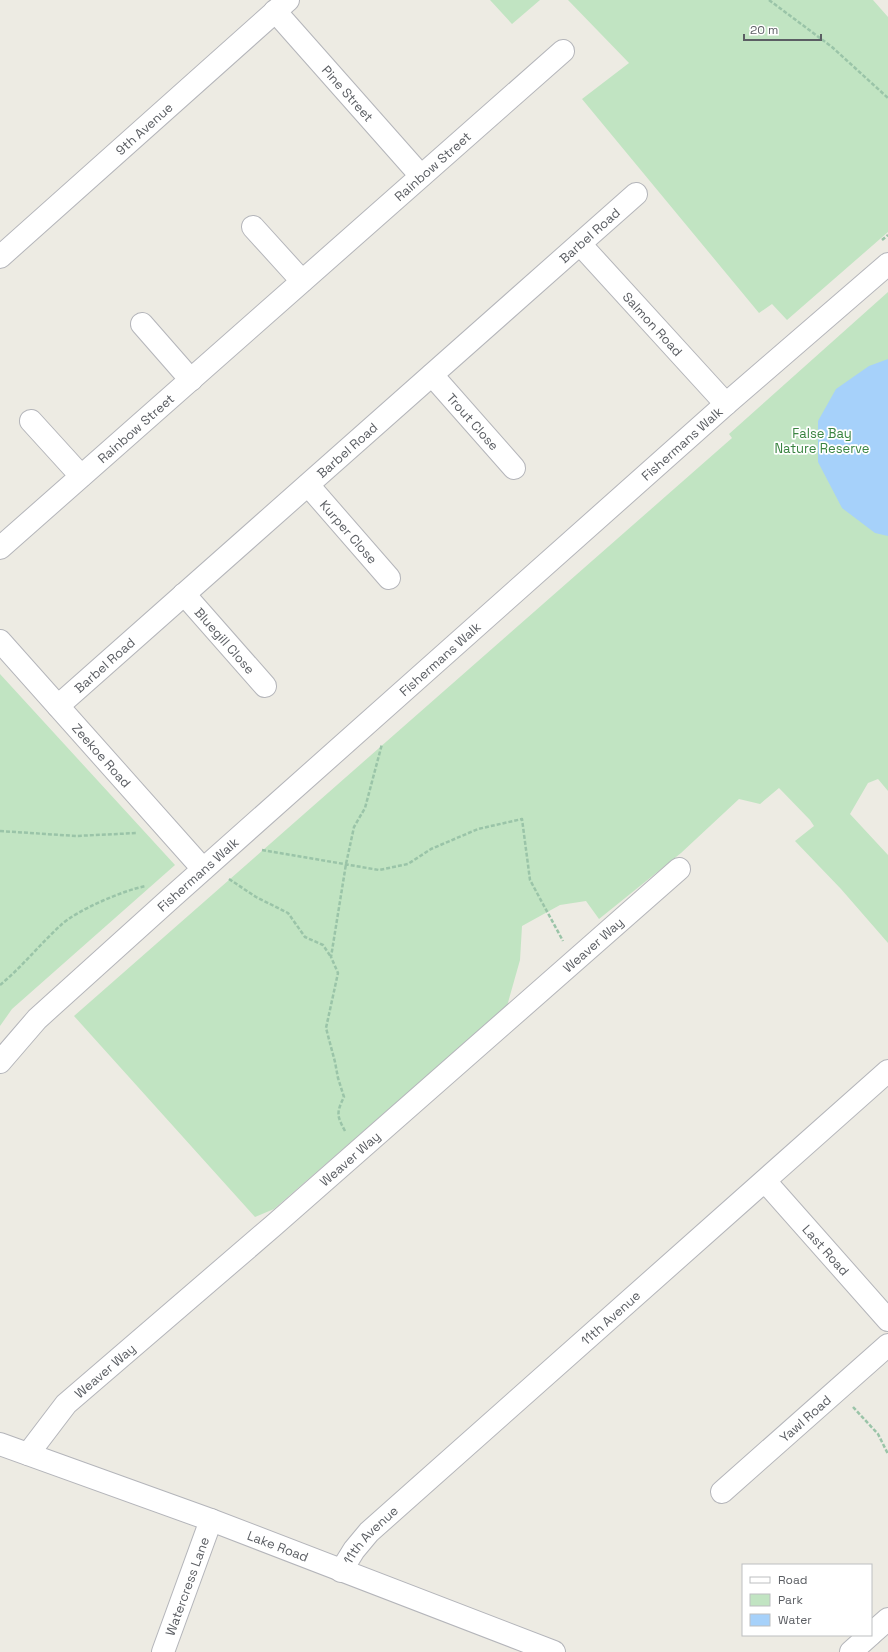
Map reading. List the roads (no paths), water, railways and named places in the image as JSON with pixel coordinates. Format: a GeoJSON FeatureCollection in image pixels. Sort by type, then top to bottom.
{"type":"FeatureCollection","features":[{"type":"Feature","properties":{"kind":"street","name":"Pine Street"},"geometry":{"type":"LineString","coordinates":[[281,6],[421,176]]}},
{"type":"Feature","properties":{"kind":"street","name":"9th Avenue"},"geometry":{"type":"LineString","coordinates":[[0,257],[281,6]]}},
{"type":"Feature","properties":{"kind":"street","name":"Rainbow Street"},"geometry":{"type":"LineString","coordinates":[[0,548],[563,51]]}},
{"type":"Feature","properties":{"kind":"street","name":"Barbel Road"},"geometry":{"type":"LineString","coordinates":[[58,706],[636,194]]}},
{"type":"Feature","properties":{"kind":"street"},"geometry":{"type":"LineString","coordinates":[[253,227],[302,282]]}},
{"type":"Feature","properties":{"kind":"street","name":"Salmon Road"},"geometry":{"type":"LineString","coordinates":[[580,244],[726,404]]}},
{"type":"Feature","properties":{"kind":"street","name":"Fishermans Walk"},"geometry":{"type":"LineString","coordinates":[[0,1062],[37,1019],[726,404],[888,264]]}},
{"type":"Feature","properties":{"kind":"street"},"geometry":{"type":"LineString","coordinates":[[142,324],[191,380]]}},
{"type":"Feature","properties":{"kind":"street","name":"Trout Close"},"geometry":{"type":"LineString","coordinates":[[432,375],[514,468]]}},
{"type":"Feature","properties":{"kind":"street"},"geometry":{"type":"LineString","coordinates":[[32,421],[81,476]]}},
{"type":"Feature","properties":{"kind":"street","name":"Kurper Close"},"geometry":{"type":"LineString","coordinates":[[308,485],[390,578]]}},
{"type":"Feature","properties":{"kind":"street","name":"Bluegill Close"},"geometry":{"type":"LineString","coordinates":[[184,594],[265,686]]}},
{"type":"Feature","properties":{"kind":"street","name":"Zeekoe Road"},"geometry":{"type":"LineString","coordinates":[[0,641],[203,870]]}},
{"type":"Feature","properties":{"kind":"street","name":"Weaver Way"},"geometry":{"type":"LineString","coordinates":[[28,1454],[66,1404],[357,1153],[679,869]]}},
{"type":"Feature","properties":{"kind":"street","name":"11th Avenue"},"geometry":{"type":"LineString","coordinates":[[341,1570],[354,1550],[369,1532],[888,1071]]}},
{"type":"Feature","properties":{"kind":"street","name":"Last Road"},"geometry":{"type":"LineString","coordinates":[[765,1181],[888,1320]]}},
{"type":"Feature","properties":{"kind":"street","name":"Yawl Road"},"geometry":{"type":"LineString","coordinates":[[722,1492],[888,1345]]}},
{"type":"Feature","properties":{"kind":"street","name":"Lake Road"},"geometry":{"type":"LineString","coordinates":[[0,1444],[211,1520],[554,1652]]}},
{"type":"Feature","properties":{"kind":"street","name":"Watercress Lane"},"geometry":{"type":"LineString","coordinates":[[163,1652],[211,1520]]}},
{"type":"Feature","properties":{"kind":"street"},"geometry":{"type":"LineString","coordinates":[[872,1632],[888,1619]]}},
{"type":"Feature","properties":{"kind":"street"},"geometry":{"type":"LineString","coordinates":[[851,1652],[868,1636]]}},
{"type":"Feature","properties":{"kind":"water"},"geometry":{"type":"Polygon","coordinates":[[[888,359],[888,536],[875,533],[842,508],[818,462],[818,421],[836,389],[869,366],[888,359]]]}},
{"type":"Feature","properties":{"kind":"park label","name":"False Bay Nature Reserve"},"geometry":{"type":"Point","coordinates":[822,440]}}]}
